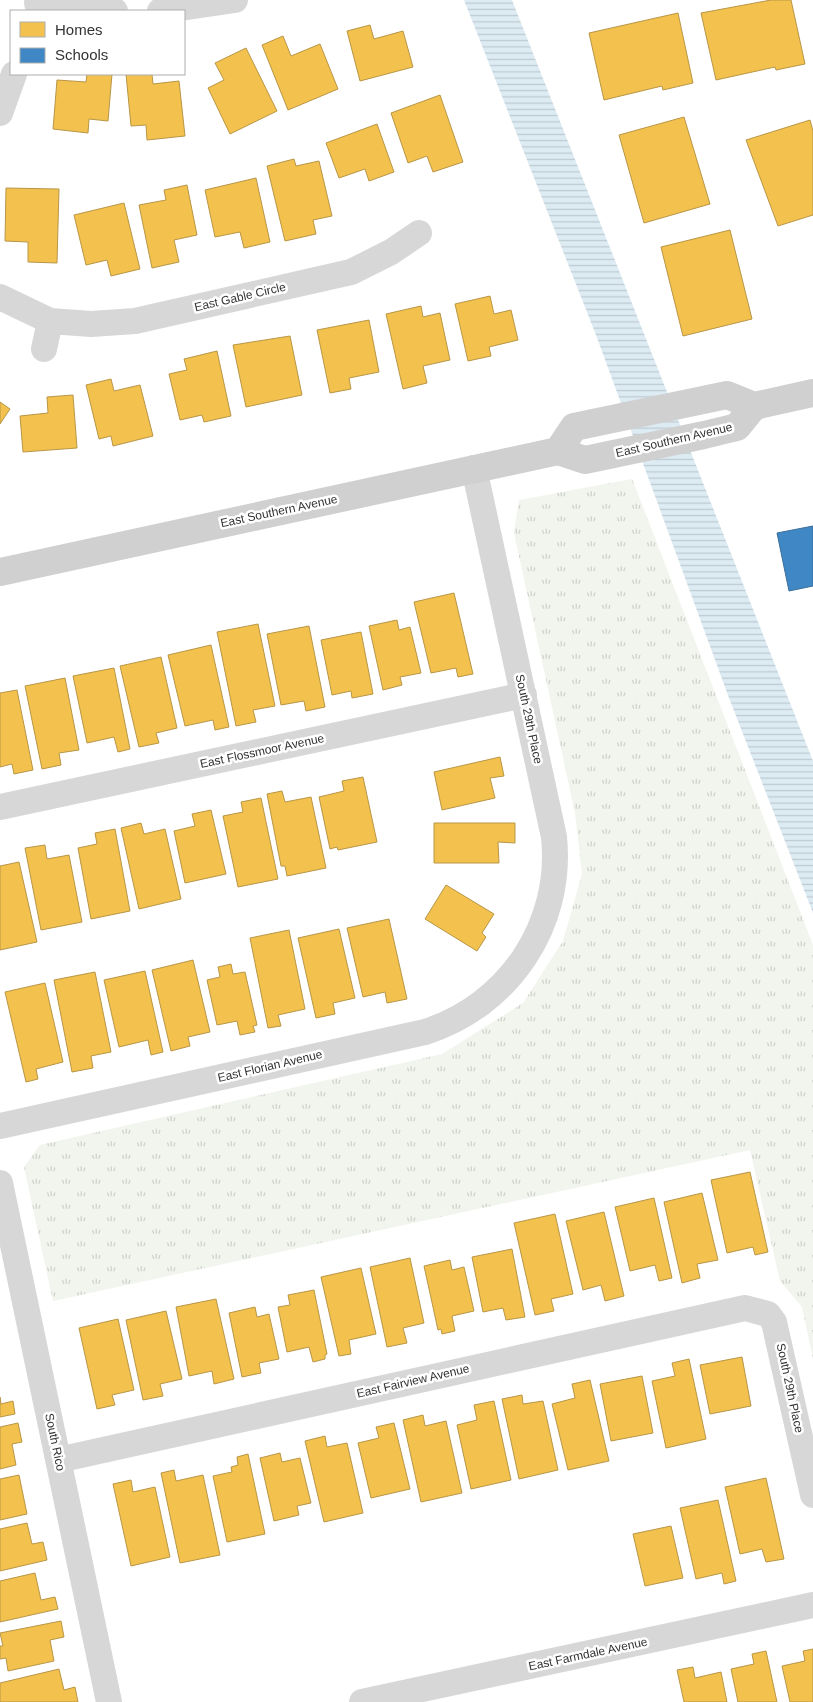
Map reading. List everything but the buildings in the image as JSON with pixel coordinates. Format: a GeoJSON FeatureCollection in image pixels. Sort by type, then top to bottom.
{"type":"FeatureCollection","features":[{"type":"Feature","properties":{"kind":"main road"},"geometry":{"type":"LineString","coordinates":[[558,451],[574,427],[727,395],[754,406],[813,393]]}},
{"type":"Feature","properties":{"kind":"main road","name":"East Southern Avenue"},"geometry":{"type":"LineString","coordinates":[[0,572],[558,451],[585,460],[692,438],[737,427],[754,406]]}},
{"type":"Feature","properties":{"kind":"street"},"geometry":{"type":"LineString","coordinates":[[167,10],[235,0]]}},
{"type":"Feature","properties":{"kind":"street"},"geometry":{"type":"LineString","coordinates":[[36,5],[102,10]]}},
{"type":"Feature","properties":{"kind":"street"},"geometry":{"type":"LineString","coordinates":[[0,113],[14,75]]}},
{"type":"Feature","properties":{"kind":"street","name":"East Gable Circle"},"geometry":{"type":"LineString","coordinates":[[0,297],[50,321],[92,324],[135,321],[351,272],[391,252],[419,233]]}},
{"type":"Feature","properties":{"kind":"street"},"geometry":{"type":"LineString","coordinates":[[44,350],[50,321]]}},
{"type":"Feature","properties":{"kind":"street","name":"South 29th Place"},"geometry":{"type":"LineString","coordinates":[[474,468],[524,696],[556,854],[555,876],[546,914],[518,964]]}},
{"type":"Feature","properties":{"kind":"street","name":"East Flossmoor Avenue"},"geometry":{"type":"LineString","coordinates":[[0,807],[524,696]]}},
{"type":"Feature","properties":{"kind":"street","name":"East Florian Avenue"},"geometry":{"type":"LineString","coordinates":[[0,1126],[425,1032],[444,1026],[496,993],[518,964]]}},
{"type":"Feature","properties":{"kind":"street","name":"South Rico"},"geometry":{"type":"LineString","coordinates":[[0,1183],[9,1278],[58,1460],[110,1702]]}},
{"type":"Feature","properties":{"kind":"street","name":"East Fairview Avenue"},"geometry":{"type":"LineString","coordinates":[[58,1460],[745,1308],[768,1314]]}},
{"type":"Feature","properties":{"kind":"street","name":"South 29th Place"},"geometry":{"type":"LineString","coordinates":[[768,1314],[778,1332],[813,1494]]}},
{"type":"Feature","properties":{"kind":"street","name":"East Farmdale Avenue"},"geometry":{"type":"LineString","coordinates":[[362,1702],[813,1605]]}},
{"type":"Feature","properties":{"kind":"green space"},"geometry":{"type":"Polygon","coordinates":[[[632,479],[813,945],[813,1359],[802,1307],[780,1281],[750,1150],[53,1301],[24,1167],[40,1145],[442,1054],[523,1003],[563,941],[582,874],[575,813],[514,533],[519,500],[632,479]]]}},
{"type":"Feature","properties":{"kind":"shaded area"},"geometry":{"type":"Polygon","coordinates":[[[464,0],[512,0],[813,761],[813,913],[729,698],[596,335],[464,0]]]}}]}
